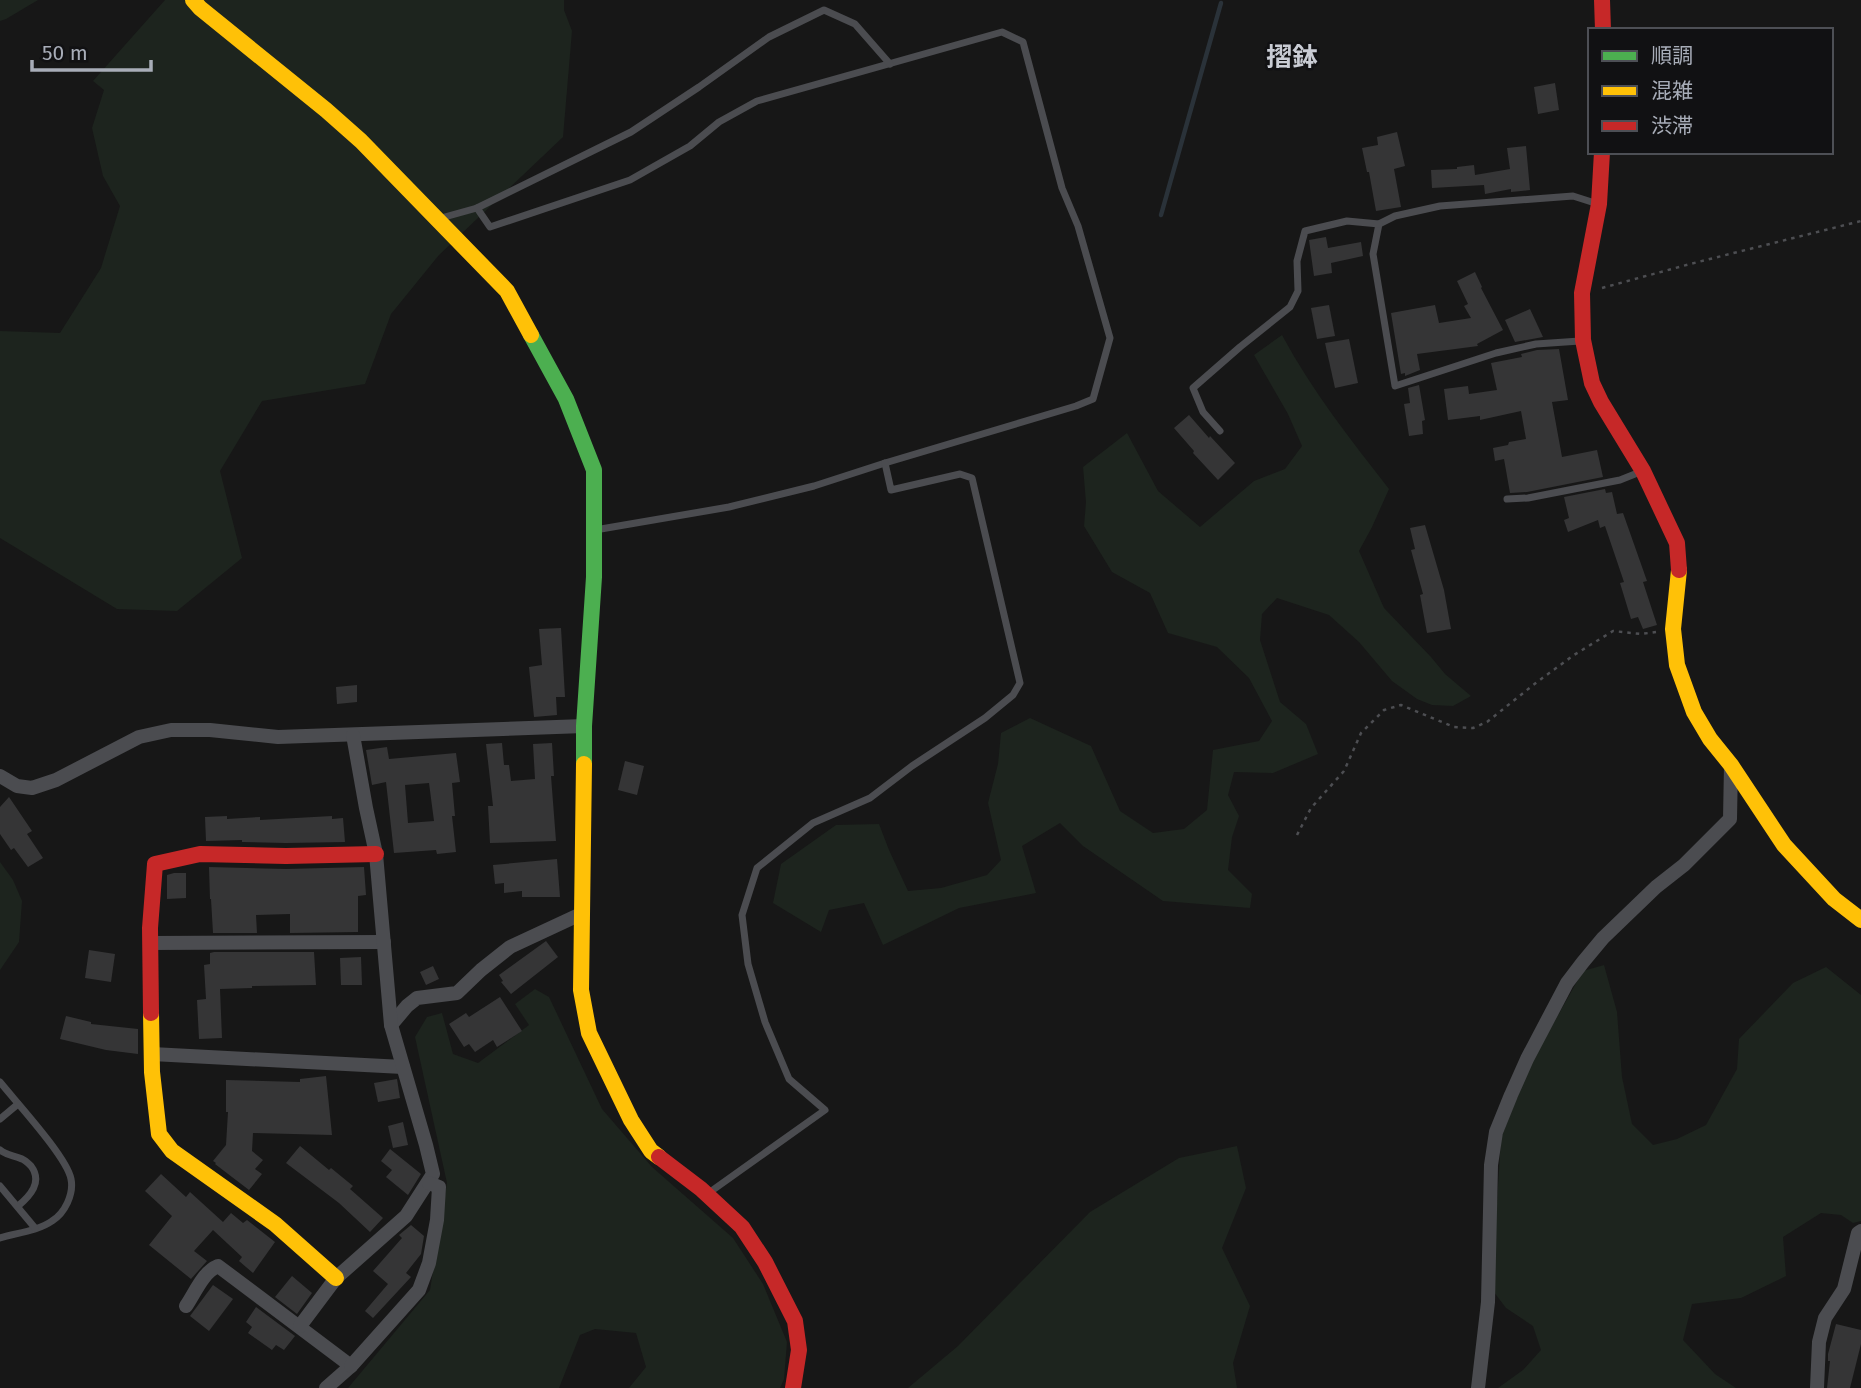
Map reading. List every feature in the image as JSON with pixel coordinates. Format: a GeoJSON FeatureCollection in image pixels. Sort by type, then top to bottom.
{"type":"FeatureCollection","features":[{"type":"Feature","properties":{"kind":"street"},"geometry":{"type":"LineString","coordinates":[[192,0],[361,141],[508,291],[566,399],[594,470],[594,577],[584,726],[581,990],[589,1033],[631,1120],[651,1151],[707,1195],[742,1227],[765,1262],[795,1321],[799,1350],[793,1388]]}},
{"type":"Feature","properties":{"kind":"street"},"geometry":{"type":"LineString","coordinates":[[1602,0],[1603,28]]}},
{"type":"Feature","properties":{"kind":"street"},"geometry":{"type":"LineString","coordinates":[[1602,154],[1599,204],[1582,293],[1583,341],[1592,383],[1643,471],[1676,542],[1679,565],[1673,629],[1677,665],[1694,712],[1710,739],[1731,765],[1784,845],[1835,899],[1861,920]]}},
{"type":"Feature","properties":{"kind":"street"},"geometry":{"type":"LineString","coordinates":[[0,776],[17,786],[32,788],[56,780],[139,737],[171,730],[210,730],[278,737],[584,726]]}},
{"type":"Feature","properties":{"kind":"street"},"geometry":{"type":"LineString","coordinates":[[300,1326],[336,1278],[405,1216],[433,1174],[391,1025],[376,854],[353,735]]}},
{"type":"Feature","properties":{"kind":"street"},"geometry":{"type":"LineString","coordinates":[[1478,1388],[1488,1302],[1491,1165],[1496,1132],[1501,1119],[1527,1059],[1567,983],[1583,962],[1602,938],[1656,887],[1684,865],[1730,819],[1731,765]]}},
{"type":"Feature","properties":{"kind":"street"},"geometry":{"type":"LineString","coordinates":[[336,1278],[275,1224],[172,1151],[159,1134],[152,1054],[150,943],[155,864],[200,854],[376,854]]}},
{"type":"Feature","properties":{"kind":"street"},"geometry":{"type":"LineString","coordinates":[[391,1025],[417,998],[457,993],[510,947],[583,914]]}},
{"type":"Feature","properties":{"kind":"street"},"geometry":{"type":"LineString","coordinates":[[150,943],[384,942]]}},
{"type":"Feature","properties":{"kind":"street"},"geometry":{"type":"LineString","coordinates":[[152,1054],[403,1067]]}},
{"type":"Feature","properties":{"kind":"street"},"geometry":{"type":"LineString","coordinates":[[326,1388],[351,1366],[419,1290],[429,1263],[437,1220],[439,1187],[429,1183]]}},
{"type":"Feature","properties":{"kind":"street"},"geometry":{"type":"LineString","coordinates":[[1817,1388],[1822,1330],[1829,1311],[1844,1289],[1853,1248],[1861,1231]]}},
{"type":"Feature","properties":{"kind":"street"},"geometry":{"type":"LineString","coordinates":[[186,1306],[207,1274],[218,1266],[351,1366]]}},
{"type":"Feature","properties":{"kind":"lane"},"geometry":{"type":"LineString","coordinates":[[437,219],[477,208],[631,132],[769,37],[824,10],[855,24],[890,64]]}},
{"type":"Feature","properties":{"kind":"lane"},"geometry":{"type":"LineString","coordinates":[[477,208],[490,227],[630,180],[690,146],[719,122],[757,102],[1002,32],[1023,42],[1062,188],[1078,226],[1110,338],[1093,399],[814,486],[729,507],[594,530]]}},
{"type":"Feature","properties":{"kind":"lane"},"geometry":{"type":"LineString","coordinates":[[1220,431],[1203,412],[1193,388],[1290,307],[1298,291],[1297,261],[1305,231],[1347,221],[1379,224],[1395,216],[1440,206],[1573,196],[1599,204]]}},
{"type":"Feature","properties":{"kind":"lane"},"geometry":{"type":"LineString","coordinates":[[1379,224],[1373,254],[1395,386],[1523,347],[1583,341]]}},
{"type":"Feature","properties":{"kind":"lane"},"geometry":{"type":"LineString","coordinates":[[707,1195],[825,1110],[789,1079],[765,1022],[748,964],[742,915],[757,868],[813,823],[870,798],[912,766],[985,718],[1013,695],[1020,683],[972,478],[960,474],[891,490],[886,463]]}},
{"type":"Feature","properties":{"kind":"lane"},"geometry":{"type":"LineString","coordinates":[[1507,499],[1528,498],[1620,480],[1643,471]]}},
{"type":"Feature","properties":{"kind":"lane"},"geometry":{"type":"LineString","coordinates":[[0,1082],[58,1154],[71,1179],[67,1205],[61,1214],[36,1228],[0,1238]]}},
{"type":"Feature","properties":{"kind":"lane"},"geometry":{"type":"LineString","coordinates":[[0,1119],[18,1104]]}},
{"type":"Feature","properties":{"kind":"lane"},"geometry":{"type":"LineString","coordinates":[[0,1150],[21,1158],[35,1173],[36,1184],[29,1196],[18,1206]]}},
{"type":"Feature","properties":{"kind":"lane"},"geometry":{"type":"LineString","coordinates":[[0,1186],[36,1228]]}},
{"type":"Feature","properties":{"kind":"path"},"geometry":{"type":"LineString","coordinates":[[1582,293],[1861,221]]}},
{"type":"Feature","properties":{"kind":"path"},"geometry":{"type":"LineString","coordinates":[[1297,835],[1311,808],[1344,771],[1361,733],[1384,710],[1401,705],[1454,727],[1473,728],[1487,722],[1574,655],[1613,631],[1641,634],[1673,629]]}},
{"type":"Feature","properties":{"kind":"shaded area"},"geometry":{"type":"Polygon","coordinates":[[[0,0],[38,0],[0,21],[0,0]]]}},
{"type":"Feature","properties":{"kind":"shaded area"},"geometry":{"type":"Polygon","coordinates":[[[165,0],[564,0],[564,10],[572,31],[563,137],[439,255],[391,314],[365,384],[262,401],[220,471],[242,558],[177,611],[117,609],[0,538],[0,331],[60,333],[101,268],[120,206],[103,176],[92,128],[104,90],[93,81],[165,0]]]}},
{"type":"Feature","properties":{"kind":"shaded area"},"geometry":{"type":"Polygon","coordinates":[[[1282,335],[1346,434],[1389,489],[1359,551],[1384,608],[1445,674],[1471,696],[1453,706],[1432,705],[1417,699],[1392,681],[1359,642],[1329,615],[1277,598],[1262,614],[1260,640],[1280,702],[1306,724],[1318,754],[1273,773],[1234,772],[1228,795],[1239,816],[1232,837],[1228,870],[1252,894],[1250,908],[1163,901],[1083,846],[1060,823],[1022,846],[1036,893],[959,908],[883,945],[864,903],[829,910],[821,932],[773,903],[781,864],[836,825],[879,824],[908,891],[941,888],[987,875],[1001,860],[988,803],[998,764],[1001,733],[1030,718],[1091,746],[1120,811],[1153,833],[1184,829],[1207,810],[1213,750],[1259,741],[1272,721],[1249,678],[1217,647],[1168,633],[1150,593],[1112,572],[1084,526],[1086,502],[1083,467],[1127,433],[1158,491],[1200,527],[1254,481],[1285,469],[1302,446],[1288,414],[1254,355],[1282,335]]]}},
{"type":"Feature","properties":{"kind":"shaded area"},"geometry":{"type":"Polygon","coordinates":[[[0,862],[13,880],[22,901],[19,942],[0,970],[0,862]]]}},
{"type":"Feature","properties":{"kind":"shaded area"},"geometry":{"type":"Polygon","coordinates":[[[1604,965],[1617,1012],[1622,1077],[1632,1124],[1653,1145],[1677,1139],[1706,1125],[1737,1069],[1739,1039],[1793,983],[1826,967],[1861,995],[1861,1221],[1853,1223],[1841,1215],[1821,1213],[1783,1237],[1786,1276],[1741,1298],[1692,1304],[1683,1340],[1715,1374],[1736,1388],[1498,1388],[1523,1370],[1541,1350],[1533,1326],[1506,1308],[1484,1279],[1488,1231],[1497,1203],[1501,1138],[1531,1063],[1583,971],[1604,965]]]}},
{"type":"Feature","properties":{"kind":"shaded area"},"geometry":{"type":"Polygon","coordinates":[[[535,989],[549,997],[602,1109],[652,1167],[733,1238],[763,1284],[787,1342],[784,1379],[780,1388],[629,1388],[646,1367],[636,1333],[595,1329],[580,1335],[559,1388],[348,1388],[430,1290],[447,1183],[415,1037],[427,1017],[442,1013],[453,1054],[478,1063],[529,1025],[515,1004],[535,989]]]}},
{"type":"Feature","properties":{"kind":"shaded area"},"geometry":{"type":"Polygon","coordinates":[[[1237,1146],[1246,1188],[1222,1248],[1250,1306],[1233,1363],[1237,1388],[908,1388],[958,1346],[1090,1212],[1179,1158],[1237,1146]]]}},
{"type":"Feature","properties":{"kind":"building"},"geometry":{"type":"Polygon","coordinates":[[[1555,83],[1559,110],[1538,114],[1534,87],[1555,83]]]}},
{"type":"Feature","properties":{"kind":"building"},"geometry":{"type":"Polygon","coordinates":[[[1397,132],[1405,166],[1394,169],[1401,207],[1376,211],[1362,148],[1378,145],[1377,137],[1397,132]]]}},
{"type":"Feature","properties":{"kind":"building"},"geometry":{"type":"Polygon","coordinates":[[[1526,146],[1530,190],[1511,192],[1511,189],[1485,194],[1484,185],[1432,188],[1431,170],[1474,165],[1475,175],[1510,169],[1507,148],[1526,146]]]}},
{"type":"Feature","properties":{"kind":"building"},"geometry":{"type":"Polygon","coordinates":[[[1326,237],[1328,248],[1361,242],[1363,256],[1331,263],[1332,273],[1314,276],[1309,240],[1326,237]]]}},
{"type":"Feature","properties":{"kind":"building"},"geometry":{"type":"Polygon","coordinates":[[[1475,272],[1503,330],[1477,344],[1478,346],[1417,354],[1420,370],[1405,376],[1405,373],[1401,374],[1391,313],[1435,305],[1439,323],[1471,318],[1464,306],[1468,304],[1457,281],[1475,272]]]}},
{"type":"Feature","properties":{"kind":"building"},"geometry":{"type":"Polygon","coordinates":[[[1329,305],[1335,336],[1317,339],[1311,308],[1329,305]]]}},
{"type":"Feature","properties":{"kind":"building"},"geometry":{"type":"Polygon","coordinates":[[[1530,309],[1543,337],[1515,342],[1505,320],[1530,309]]]}},
{"type":"Feature","properties":{"kind":"building"},"geometry":{"type":"Polygon","coordinates":[[[1349,339],[1358,383],[1335,388],[1325,343],[1349,339]]]}},
{"type":"Feature","properties":{"kind":"building"},"geometry":{"type":"Polygon","coordinates":[[[1559,349],[1568,400],[1552,402],[1562,457],[1597,450],[1603,477],[1510,493],[1504,459],[1495,461],[1493,448],[1526,439],[1521,411],[1480,420],[1480,416],[1448,420],[1444,389],[1468,386],[1469,394],[1497,390],[1491,363],[1522,357],[1521,354],[1537,350],[1559,349]]]}},
{"type":"Feature","properties":{"kind":"building"},"geometry":{"type":"Polygon","coordinates":[[[1419,385],[1425,420],[1422,421],[1423,434],[1409,436],[1404,404],[1410,403],[1408,388],[1419,385]]]}},
{"type":"Feature","properties":{"kind":"building"},"geometry":{"type":"Polygon","coordinates":[[[1189,415],[1235,463],[1218,480],[1174,428],[1189,415]]]}},
{"type":"Feature","properties":{"kind":"building"},"geometry":{"type":"Polygon","coordinates":[[[1605,489],[1606,493],[1612,492],[1617,514],[1623,513],[1647,581],[1643,582],[1657,625],[1643,629],[1638,617],[1631,619],[1620,583],[1624,582],[1605,526],[1600,528],[1598,520],[1568,532],[1564,520],[1569,518],[1564,497],[1605,489]]]}},
{"type":"Feature","properties":{"kind":"building"},"geometry":{"type":"Polygon","coordinates":[[[1425,525],[1444,590],[1451,629],[1427,633],[1420,595],[1423,594],[1411,550],[1415,549],[1410,528],[1425,525]]]}},
{"type":"Feature","properties":{"kind":"building"},"geometry":{"type":"Polygon","coordinates":[[[561,628],[565,697],[556,697],[557,715],[534,717],[529,667],[542,665],[539,629],[561,628]]]}},
{"type":"Feature","properties":{"kind":"building"},"geometry":{"type":"Polygon","coordinates":[[[357,685],[357,702],[337,704],[336,687],[357,685]]]}},
{"type":"Feature","properties":{"kind":"building"},"geometry":{"type":"Polygon","coordinates":[[[502,743],[504,765],[509,765],[511,781],[535,779],[533,744],[552,743],[554,776],[551,776],[556,841],[490,843],[488,806],[493,806],[486,744],[502,743]]]}},
{"type":"Feature","properties":{"kind":"building"},"geometry":{"type":"Polygon","coordinates":[[[387,747],[389,759],[456,753],[460,782],[452,783],[455,816],[452,816],[456,852],[437,854],[436,850],[394,853],[386,782],[372,785],[366,750],[387,747]],[[429,783],[405,785],[408,823],[434,821],[429,783]]]}},
{"type":"Feature","properties":{"kind":"building"},"geometry":{"type":"Polygon","coordinates":[[[625,761],[644,766],[637,795],[618,790],[625,761]]]}},
{"type":"Feature","properties":{"kind":"building"},"geometry":{"type":"Polygon","coordinates":[[[9,797],[32,831],[27,834],[43,858],[28,867],[0,834],[0,807],[9,797]]]}},
{"type":"Feature","properties":{"kind":"building"},"geometry":{"type":"Polygon","coordinates":[[[227,816],[227,819],[260,817],[260,820],[332,816],[332,819],[343,818],[345,842],[206,841],[205,817],[227,816]]]}},
{"type":"Feature","properties":{"kind":"building"},"geometry":{"type":"Polygon","coordinates":[[[557,859],[560,897],[522,897],[522,891],[504,893],[504,883],[495,884],[493,865],[557,859]]]}},
{"type":"Feature","properties":{"kind":"building"},"geometry":{"type":"Polygon","coordinates":[[[209,867],[364,867],[366,895],[358,896],[358,932],[290,933],[290,914],[256,915],[257,933],[213,933],[209,867]]]}},
{"type":"Feature","properties":{"kind":"building"},"geometry":{"type":"Polygon","coordinates":[[[186,873],[186,898],[167,899],[167,875],[186,873]]]}},
{"type":"Feature","properties":{"kind":"building"},"geometry":{"type":"Polygon","coordinates":[[[546,941],[558,957],[511,994],[499,975],[546,941]]]}},
{"type":"Feature","properties":{"kind":"building"},"geometry":{"type":"Polygon","coordinates":[[[89,950],[115,954],[111,982],[85,978],[89,950]]]}},
{"type":"Feature","properties":{"kind":"building"},"geometry":{"type":"Polygon","coordinates":[[[314,952],[316,985],[220,989],[222,1038],[199,1039],[197,1000],[206,999],[204,965],[210,964],[210,953],[314,952]]]}},
{"type":"Feature","properties":{"kind":"building"},"geometry":{"type":"Polygon","coordinates":[[[361,957],[362,985],[341,985],[340,958],[361,957]]]}},
{"type":"Feature","properties":{"kind":"building"},"geometry":{"type":"Polygon","coordinates":[[[433,966],[439,979],[426,985],[420,972],[433,966]]]}},
{"type":"Feature","properties":{"kind":"building"},"geometry":{"type":"Polygon","coordinates":[[[500,997],[522,1031],[497,1047],[493,1040],[475,1052],[469,1044],[464,1047],[449,1024],[466,1013],[469,1017],[500,997]]]}},
{"type":"Feature","properties":{"kind":"building"},"geometry":{"type":"Polygon","coordinates":[[[66,1016],[91,1024],[138,1029],[138,1054],[106,1050],[60,1039],[66,1016]]]}},
{"type":"Feature","properties":{"kind":"building"},"geometry":{"type":"Polygon","coordinates":[[[326,1076],[332,1135],[253,1133],[252,1151],[263,1160],[255,1169],[262,1174],[249,1190],[215,1164],[213,1161],[226,1145],[226,1080],[300,1082],[300,1079],[326,1076]]]}},
{"type":"Feature","properties":{"kind":"building"},"geometry":{"type":"Polygon","coordinates":[[[397,1079],[400,1098],[378,1102],[374,1083],[397,1079]]]}},
{"type":"Feature","properties":{"kind":"building"},"geometry":{"type":"Polygon","coordinates":[[[403,1122],[408,1145],[393,1148],[388,1126],[403,1122]]]}},
{"type":"Feature","properties":{"kind":"building"},"geometry":{"type":"Polygon","coordinates":[[[300,1146],[353,1186],[350,1189],[383,1218],[370,1232],[339,1203],[286,1163],[300,1146]]]}},
{"type":"Feature","properties":{"kind":"building"},"geometry":{"type":"Polygon","coordinates":[[[390,1149],[421,1174],[408,1195],[386,1177],[392,1170],[381,1161],[390,1149]]]}},
{"type":"Feature","properties":{"kind":"building"},"geometry":{"type":"Polygon","coordinates":[[[161,1174],[186,1197],[190,1192],[223,1222],[231,1213],[243,1223],[247,1220],[275,1242],[253,1273],[239,1261],[242,1257],[213,1230],[194,1251],[207,1261],[191,1279],[149,1245],[172,1216],[145,1191],[161,1174]]]}},
{"type":"Feature","properties":{"kind":"building"},"geometry":{"type":"Polygon","coordinates":[[[411,1225],[424,1236],[421,1254],[406,1273],[411,1277],[373,1318],[365,1311],[388,1284],[373,1271],[402,1238],[399,1235],[411,1225]]]}},
{"type":"Feature","properties":{"kind":"building"},"geometry":{"type":"Polygon","coordinates":[[[292,1276],[312,1293],[297,1314],[275,1297],[292,1276]]]}},
{"type":"Feature","properties":{"kind":"building"},"geometry":{"type":"Polygon","coordinates":[[[213,1285],[233,1299],[209,1331],[190,1316],[213,1285]]]}},
{"type":"Feature","properties":{"kind":"building"},"geometry":{"type":"Polygon","coordinates":[[[256,1307],[295,1336],[284,1350],[276,1345],[272,1350],[248,1333],[252,1327],[246,1322],[256,1307]]]}},
{"type":"Feature","properties":{"kind":"building"},"geometry":{"type":"Polygon","coordinates":[[[1836,1324],[1861,1330],[1861,1344],[1850,1388],[1827,1388],[1830,1361],[1828,1354],[1836,1324]]]}},
{"type":"Feature","properties":{"kind":"waterway"},"geometry":{"type":"LineString","coordinates":[[1161,215],[1221,3]]}},
{"type":"Feature","properties":{"kind":"traffic: fast"},"geometry":{"type":"LineString","coordinates":[[531,335],[566,399],[594,470],[594,577],[584,764]]}},
{"type":"Feature","properties":{"kind":"traffic: slow"},"geometry":{"type":"LineString","coordinates":[[193,0],[361,141],[507,291],[531,335]]}},
{"type":"Feature","properties":{"kind":"traffic: slow"},"geometry":{"type":"LineString","coordinates":[[1679,570],[1673,629],[1677,665],[1694,712],[1784,845],[1834,899],[1861,920]]}},
{"type":"Feature","properties":{"kind":"traffic: slow"},"geometry":{"type":"LineString","coordinates":[[584,764],[581,990],[589,1033],[631,1120],[651,1151],[659,1157]]}},
{"type":"Feature","properties":{"kind":"traffic: slow"},"geometry":{"type":"LineString","coordinates":[[151,1013],[152,1072],[159,1134],[172,1151],[275,1224],[336,1278]]}},
{"type":"Feature","properties":{"kind":"traffic: jam"},"geometry":{"type":"LineString","coordinates":[[1602,0],[1603,28]]}},
{"type":"Feature","properties":{"kind":"traffic: jam"},"geometry":{"type":"LineString","coordinates":[[1602,154],[1599,204],[1582,293],[1583,340],[1592,383],[1643,471],[1677,543],[1679,570]]}},
{"type":"Feature","properties":{"kind":"traffic: jam"},"geometry":{"type":"LineString","coordinates":[[151,1013],[150,928],[155,864],[200,854],[376,854]]}},
{"type":"Feature","properties":{"kind":"traffic: jam"},"geometry":{"type":"LineString","coordinates":[[659,1157],[701,1189],[742,1227],[765,1262],[795,1321],[799,1350],[793,1388]]}},
{"type":"Feature","properties":{"kind":"district","name":"摺鉢"},"geometry":{"type":"Point","coordinates":[1292,57]}}]}
